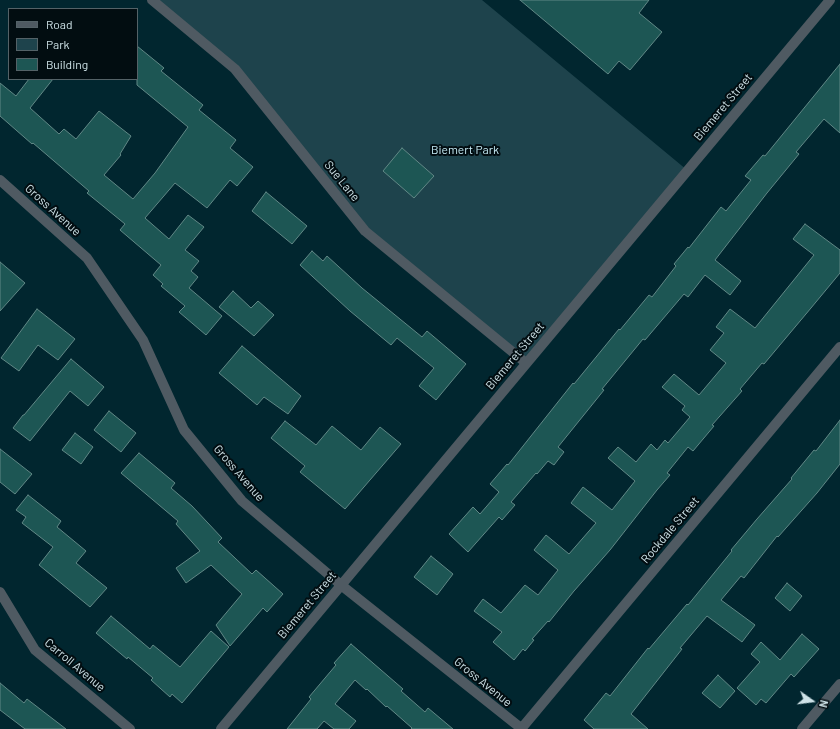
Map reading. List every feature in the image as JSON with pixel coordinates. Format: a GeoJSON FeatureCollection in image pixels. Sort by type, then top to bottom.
{"type":"FeatureCollection","features":[{"type":"Feature","properties":{"kind":"street","name":"Sue Lane"},"geometry":{"type":"LineString","coordinates":[[152,0],[235,69],[365,231],[526,363]]}},
{"type":"Feature","properties":{"kind":"street","name":"Biemeret Street"},"geometry":{"type":"LineString","coordinates":[[221,729],[830,0]]}},
{"type":"Feature","properties":{"kind":"street","name":"Gross Avenue"},"geometry":{"type":"LineString","coordinates":[[0,180],[87,258],[143,340],[184,430],[242,501],[341,585],[521,729]]}},
{"type":"Feature","properties":{"kind":"street","name":"Rockdale Street"},"geometry":{"type":"LineString","coordinates":[[521,729],[840,347]]}},
{"type":"Feature","properties":{"kind":"street","name":"Carroll Avenue"},"geometry":{"type":"LineString","coordinates":[[0,592],[35,650],[130,729]]}},
{"type":"Feature","properties":{"kind":"street"},"geometry":{"type":"LineString","coordinates":[[802,729],[840,684]]}},
{"type":"Feature","properties":{"kind":"green space","name":"Biemert Park"},"geometry":{"type":"Polygon","coordinates":[[[152,0],[482,0],[687,170],[526,363],[365,231],[235,69],[152,0]]]}},
{"type":"Feature","properties":{"kind":"building"},"geometry":{"type":"Polygon","coordinates":[[[520,0],[649,0],[639,13],[662,32],[630,70],[619,61],[608,74],[520,0]]]}},
{"type":"Feature","properties":{"kind":"building"},"geometry":{"type":"Polygon","coordinates":[[[138,47],[164,68],[161,71],[203,105],[199,110],[236,140],[230,148],[253,167],[237,186],[230,180],[207,208],[175,183],[145,218],[169,239],[188,215],[204,227],[185,250],[199,261],[191,271],[198,277],[189,288],[222,316],[206,335],[179,312],[185,306],[161,286],[163,284],[153,275],[161,265],[120,230],[125,224],[87,193],[89,191],[0,116],[0,83],[16,96],[28,80],[52,80],[30,108],[59,134],[64,129],[76,139],[99,111],[131,136],[120,154],[121,155],[104,175],[133,199],[155,173],[188,127],[137,85],[138,47]]]}},
{"type":"Feature","properties":{"kind":"building"},"geometry":{"type":"Polygon","coordinates":[[[840,64],[840,133],[824,119],[796,152],[799,154],[715,260],[741,281],[730,295],[705,275],[688,297],[684,294],[645,340],[643,339],[602,389],[604,390],[558,447],[564,452],[554,465],[548,461],[537,474],[536,473],[511,502],[515,505],[502,520],[499,517],[468,552],[449,534],[473,507],[480,514],[499,492],[490,484],[507,464],[508,465],[573,383],[574,384],[619,329],[620,330],[649,295],[652,297],[676,266],[674,264],[688,247],[689,248],[721,207],[726,211],[751,180],[745,176],[763,155],[765,156],[840,64]]]}},
{"type":"Feature","properties":{"kind":"building"},"geometry":{"type":"Polygon","coordinates":[[[402,148],[434,176],[414,198],[383,171],[402,148]]]}},
{"type":"Feature","properties":{"kind":"building"},"geometry":{"type":"Polygon","coordinates":[[[266,192],[307,226],[292,244],[252,211],[266,192]]]}},
{"type":"Feature","properties":{"kind":"building"},"geometry":{"type":"Polygon","coordinates":[[[805,224],[840,250],[840,273],[764,364],[762,363],[740,389],[742,391],[712,425],[714,426],[693,451],[688,447],[667,473],[670,475],[610,550],[549,622],[548,621],[532,639],[534,640],[525,651],[523,649],[514,660],[493,642],[502,632],[474,611],[483,599],[501,613],[525,585],[538,595],[558,570],[534,550],[546,535],[569,554],[596,523],[571,503],[583,487],[612,510],[635,481],[608,458],[618,447],[636,462],[651,444],[657,450],[665,440],[668,443],[690,417],[682,410],[685,406],[662,387],[674,374],[699,395],[726,363],[710,350],[724,333],[716,327],[730,309],[755,328],[814,255],[793,239],[805,224]]]}},
{"type":"Feature","properties":{"kind":"building"},"geometry":{"type":"Polygon","coordinates":[[[312,251],[323,261],[327,256],[362,288],[422,337],[427,331],[466,364],[436,400],[419,386],[434,368],[397,338],[391,345],[350,311],[300,265],[312,251]]]}},
{"type":"Feature","properties":{"kind":"building"},"geometry":{"type":"Polygon","coordinates":[[[0,262],[25,283],[0,311],[0,262]]]}},
{"type":"Feature","properties":{"kind":"building"},"geometry":{"type":"Polygon","coordinates":[[[233,291],[251,308],[258,301],[274,315],[254,336],[219,307],[233,291]]]}},
{"type":"Feature","properties":{"kind":"building"},"geometry":{"type":"Polygon","coordinates":[[[37,309],[75,339],[58,360],[38,345],[19,371],[1,358],[37,309]]]}},
{"type":"Feature","properties":{"kind":"building"},"geometry":{"type":"Polygon","coordinates":[[[242,346],[301,396],[288,414],[264,397],[257,405],[219,373],[242,346]]]}},
{"type":"Feature","properties":{"kind":"building"},"geometry":{"type":"Polygon","coordinates":[[[71,359],[104,387],[88,406],[70,391],[30,441],[13,428],[71,359]]]}},
{"type":"Feature","properties":{"kind":"building"},"geometry":{"type":"Polygon","coordinates":[[[109,411],[136,433],[121,452],[94,430],[109,411]]]}},
{"type":"Feature","properties":{"kind":"building"},"geometry":{"type":"Polygon","coordinates":[[[840,420],[840,464],[817,493],[778,537],[777,536],[744,578],[741,576],[721,600],[755,625],[742,642],[707,616],[680,648],[682,649],[631,714],[648,729],[594,729],[584,720],[606,693],[610,696],[648,648],[649,649],[687,604],[688,605],[732,551],[731,550],[792,479],[791,478],[814,450],[816,451],[840,420]]]}},
{"type":"Feature","properties":{"kind":"building"},"geometry":{"type":"Polygon","coordinates":[[[285,421],[316,445],[332,426],[361,450],[380,427],[401,444],[345,509],[300,472],[305,466],[271,438],[285,421]]]}},
{"type":"Feature","properties":{"kind":"building"},"geometry":{"type":"Polygon","coordinates":[[[75,433],[93,447],[81,464],[62,450],[75,433]]]}},
{"type":"Feature","properties":{"kind":"building"},"geometry":{"type":"Polygon","coordinates":[[[0,449],[32,474],[15,494],[0,482],[0,449]]]}},
{"type":"Feature","properties":{"kind":"building"},"geometry":{"type":"Polygon","coordinates":[[[139,453],[175,483],[171,488],[192,506],[222,538],[218,542],[252,574],[256,570],[283,594],[267,612],[263,608],[230,646],[216,625],[242,594],[211,565],[186,583],[176,568],[200,551],[176,524],[178,521],[121,473],[139,453]]]}},
{"type":"Feature","properties":{"kind":"building"},"geometry":{"type":"Polygon","coordinates":[[[28,495],[61,521],[57,527],[86,551],[76,563],[107,588],[90,607],[39,565],[53,547],[22,523],[26,517],[16,510],[28,495]]]}},
{"type":"Feature","properties":{"kind":"building"},"geometry":{"type":"Polygon","coordinates":[[[431,556],[453,574],[437,595],[414,577],[431,556]]]}},
{"type":"Feature","properties":{"kind":"building"},"geometry":{"type":"Polygon","coordinates":[[[787,583],[802,596],[790,611],[775,598],[787,583]]]}},
{"type":"Feature","properties":{"kind":"building"},"geometry":{"type":"Polygon","coordinates":[[[111,616],[150,649],[153,645],[180,667],[211,631],[229,647],[182,703],[172,694],[170,697],[151,680],[153,678],[96,633],[111,616]]]}},
{"type":"Feature","properties":{"kind":"building"},"geometry":{"type":"Polygon","coordinates":[[[802,634],[819,649],[794,677],[791,674],[766,703],[761,699],[756,705],[737,688],[760,662],[751,654],[761,642],[780,660],[802,634]]]}},
{"type":"Feature","properties":{"kind":"building"},"geometry":{"type":"Polygon","coordinates":[[[351,644],[403,689],[401,691],[425,712],[428,708],[453,729],[411,729],[412,728],[387,706],[386,707],[355,680],[335,704],[356,721],[349,729],[334,729],[324,721],[317,729],[287,729],[311,699],[309,697],[336,665],[334,663],[351,644]]]}},
{"type":"Feature","properties":{"kind":"building"},"geometry":{"type":"Polygon","coordinates":[[[718,675],[735,691],[720,708],[702,693],[718,675]]]}},
{"type":"Feature","properties":{"kind":"building"},"geometry":{"type":"Polygon","coordinates":[[[0,683],[24,703],[27,699],[66,729],[25,729],[0,710],[0,683]]]}}]}
